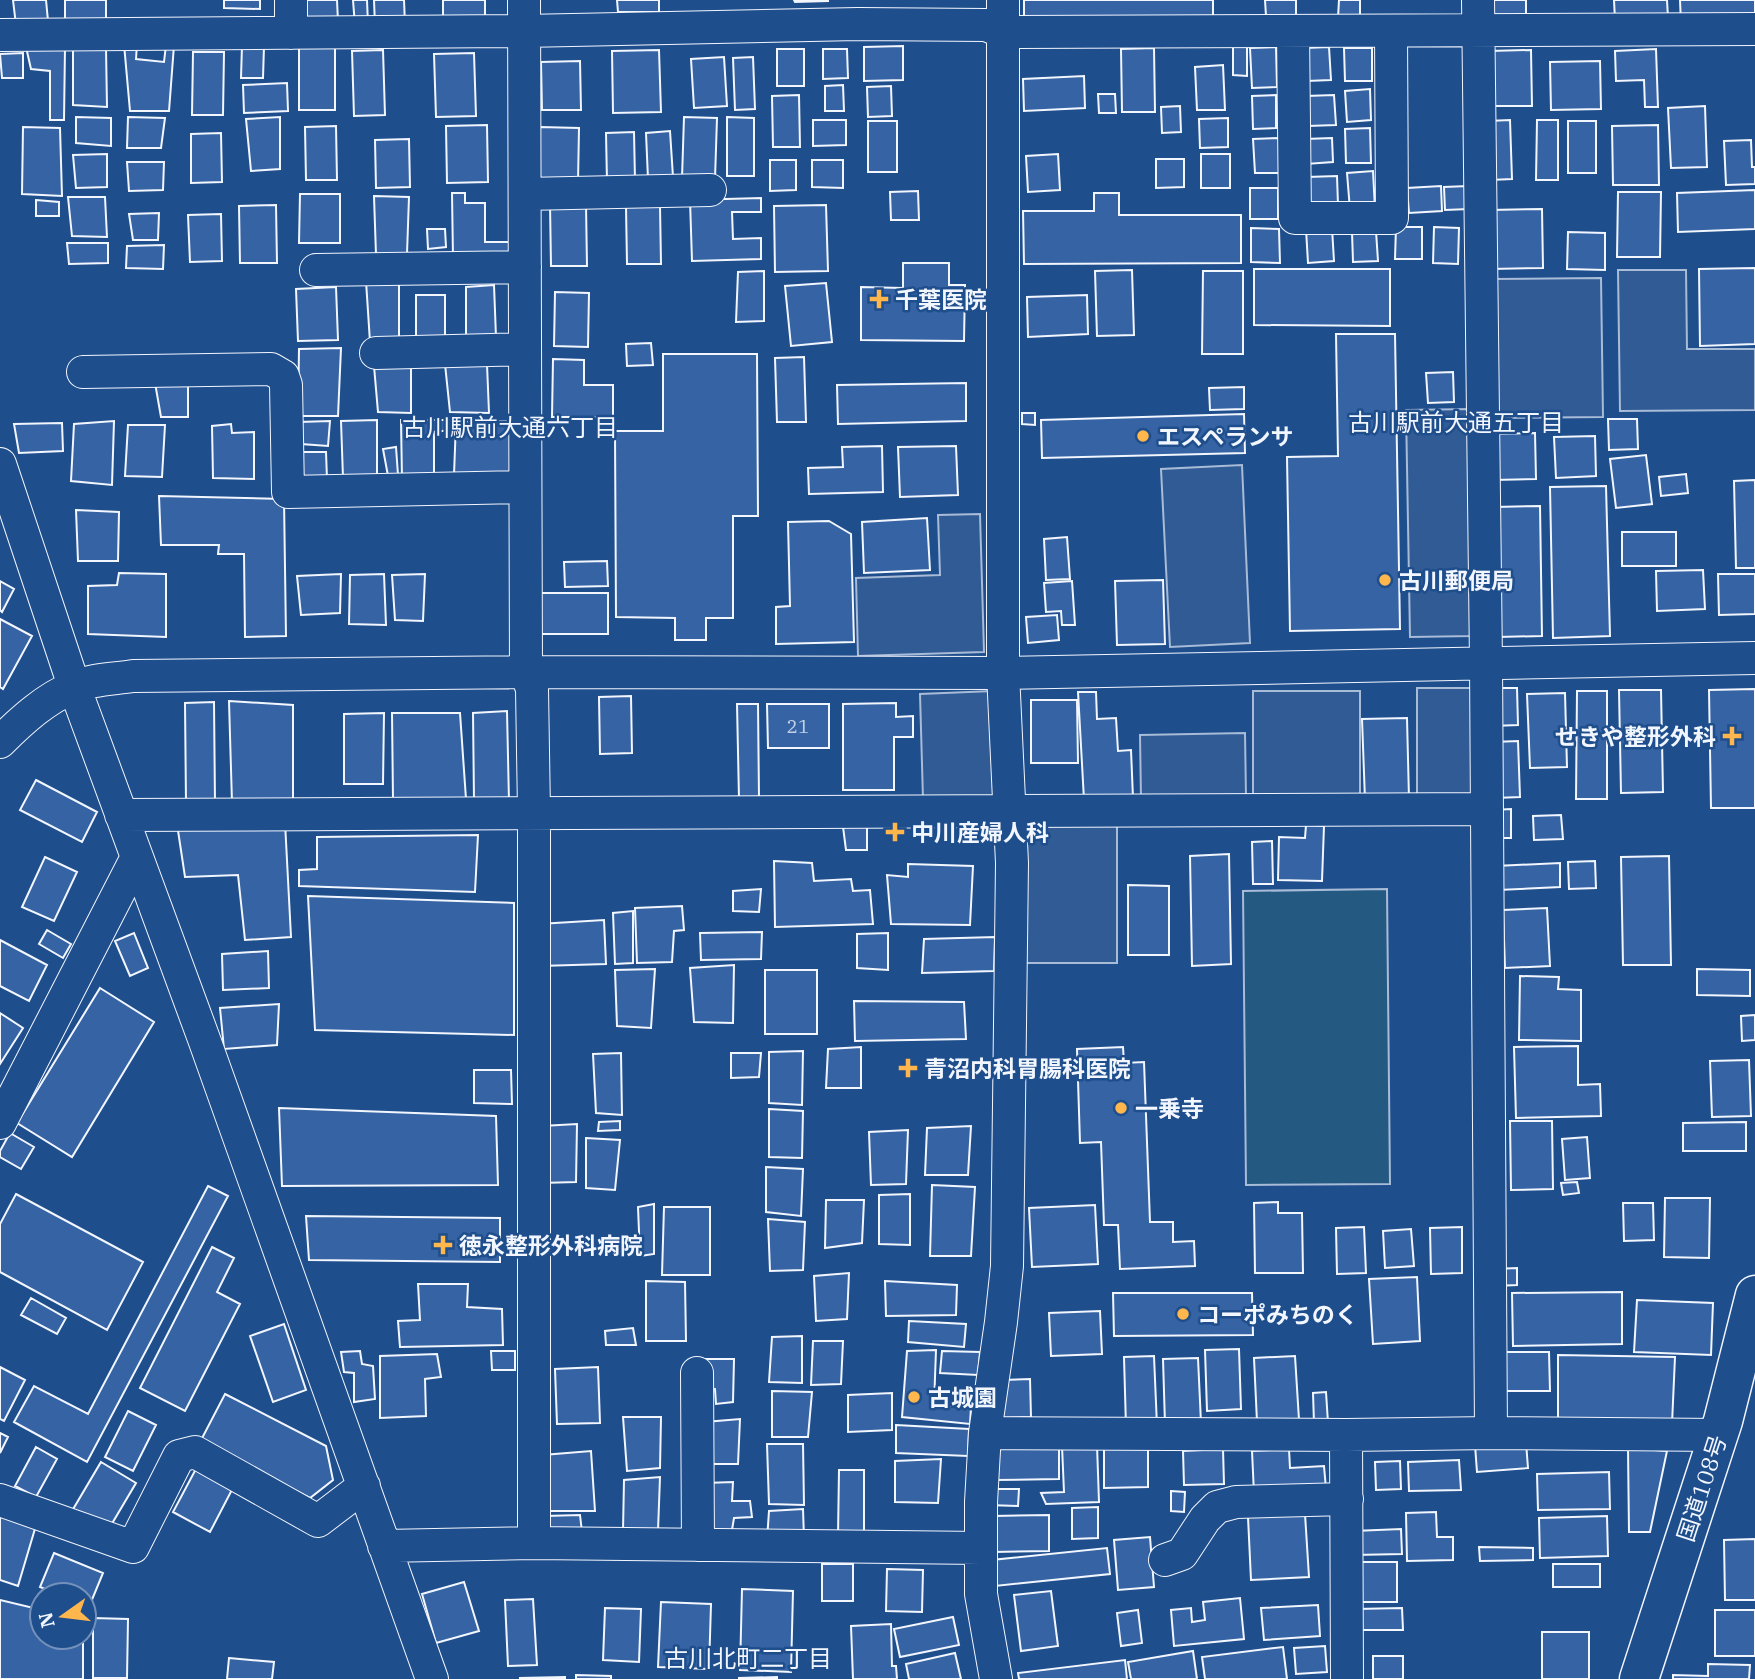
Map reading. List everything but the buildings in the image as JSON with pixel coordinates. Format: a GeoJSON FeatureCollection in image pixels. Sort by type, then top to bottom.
{"type":"FeatureCollection","features":[{"type":"Feature","properties":{"kind":"highway","name":"国道108号"},"geometry":{"type":"LineString","coordinates":[[1639,1679],[1718,1435],[1755,1296]]}},
{"type":"Feature","properties":{"kind":"street"},"geometry":{"type":"LineString","coordinates":[[291,0],[291,33]]}},
{"type":"Feature","properties":{"kind":"street"},"geometry":{"type":"LineString","coordinates":[[996,1679],[981,1594],[981,1502],[985,1433],[1002,1322],[1007,1266],[1012,876],[1003,673],[1003,0]]}},
{"type":"Feature","properties":{"kind":"street"},"geometry":{"type":"LineString","coordinates":[[0,35],[291,33],[524,15],[858,12],[986,25],[1003,32],[1391,31],[1479,15],[1755,29]]}},
{"type":"Feature","properties":{"kind":"street"},"geometry":{"type":"LineString","coordinates":[[524,15],[526,672],[533,689],[534,812],[534,1543]]}},
{"type":"Feature","properties":{"kind":"street"},"geometry":{"type":"LineString","coordinates":[[1479,15],[1491,1433]]}},
{"type":"Feature","properties":{"kind":"street"},"geometry":{"type":"LineString","coordinates":[[1293,31],[1295,219],[1392,218],[1391,31]]}},
{"type":"Feature","properties":{"kind":"street"},"geometry":{"type":"LineString","coordinates":[[524,194],[710,190]]}},
{"type":"Feature","properties":{"kind":"street"},"geometry":{"type":"LineString","coordinates":[[316,270],[525,267]]}},
{"type":"Feature","properties":{"kind":"street"},"geometry":{"type":"LineString","coordinates":[[376,353],[525,349]]}},
{"type":"Feature","properties":{"kind":"street"},"geometry":{"type":"LineString","coordinates":[[83,372],[271,369],[283,376],[286,385],[288,492],[525,488]]}},
{"type":"Feature","properties":{"kind":"street"},"geometry":{"type":"LineString","coordinates":[[0,464],[74,686],[209,1052],[432,1679]]}},
{"type":"Feature","properties":{"kind":"street"},"geometry":{"type":"LineString","coordinates":[[0,742],[20,722],[74,686],[133,677],[526,672],[1003,673],[1755,658]]}},
{"type":"Feature","properties":{"kind":"street"},"geometry":{"type":"LineString","coordinates":[[121,815],[1487,809]]}},
{"type":"Feature","properties":{"kind":"street"},"geometry":{"type":"LineString","coordinates":[[0,1123],[137,857]]}},
{"type":"Feature","properties":{"kind":"street"},"geometry":{"type":"LineString","coordinates":[[697,1373],[698,1545]]}},
{"type":"Feature","properties":{"kind":"street"},"geometry":{"type":"LineString","coordinates":[[985,1433],[1718,1435]]}},
{"type":"Feature","properties":{"kind":"street"},"geometry":{"type":"LineString","coordinates":[[1346,1435],[1347,1679]]}},
{"type":"Feature","properties":{"kind":"street"},"geometry":{"type":"LineString","coordinates":[[0,1500],[133,1546],[179,1456],[195,1452],[318,1521],[363,1486]]}},
{"type":"Feature","properties":{"kind":"street"},"geometry":{"type":"LineString","coordinates":[[1165,1560],[1181,1555],[1205,1519],[1217,1507],[1236,1502],[1347,1499]]}},
{"type":"Feature","properties":{"kind":"street"},"geometry":{"type":"LineString","coordinates":[[384,1546],[534,1543],[981,1548]]}},
{"type":"Feature","properties":{"kind":"shaded area"},"geometry":{"type":"Polygon","coordinates":[[[1618,270],[1686,270],[1687,349],[1755,349],[1755,410],[1620,411],[1618,270]]]}},
{"type":"Feature","properties":{"kind":"shaded area"},"geometry":{"type":"Polygon","coordinates":[[[1601,278],[1603,417],[1493,418],[1491,279],[1601,278]]]}},
{"type":"Feature","properties":{"kind":"shaded area"},"geometry":{"type":"Polygon","coordinates":[[[1469,409],[1473,636],[1410,637],[1406,410],[1469,409]]]}},
{"type":"Feature","properties":{"kind":"shaded area"},"geometry":{"type":"Polygon","coordinates":[[[1242,465],[1250,643],[1170,647],[1161,469],[1242,465]]]}},
{"type":"Feature","properties":{"kind":"shaded area"},"geometry":{"type":"Polygon","coordinates":[[[980,514],[984,652],[858,656],[856,578],[940,575],[938,515],[980,514]]]}},
{"type":"Feature","properties":{"kind":"shaded area"},"geometry":{"type":"Polygon","coordinates":[[[1417,688],[1472,688],[1472,798],[1417,798],[1417,688]]]}},
{"type":"Feature","properties":{"kind":"shaded area"},"geometry":{"type":"Polygon","coordinates":[[[993,691],[995,797],[923,799],[920,694],[993,691]]]}},
{"type":"Feature","properties":{"kind":"shaded area"},"geometry":{"type":"Polygon","coordinates":[[[1253,691],[1360,691],[1360,799],[1253,799],[1253,691]]]}},
{"type":"Feature","properties":{"kind":"shaded area"},"geometry":{"type":"Polygon","coordinates":[[[1245,733],[1246,797],[1141,799],[1140,735],[1245,733]]]}},
{"type":"Feature","properties":{"kind":"shaded area"},"geometry":{"type":"Polygon","coordinates":[[[1025,825],[1117,825],[1117,963],[1025,963],[1025,825]]]}},
{"type":"Feature","properties":{"kind":"shaded area"},"geometry":{"type":"Polygon","coordinates":[[[1387,889],[1390,1184],[1246,1185],[1243,891],[1387,889]]]}},
{"type":"Feature","properties":{"kind":"place","name":"千葉医院"},"geometry":{"type":"Point","coordinates":[879,299]}},
{"type":"Feature","properties":{"kind":"place","name":"エスペランサ"},"geometry":{"type":"Point","coordinates":[1143,436]}},
{"type":"Feature","properties":{"kind":"place","name":"古川郵便局"},"geometry":{"type":"Point","coordinates":[1385,580]}},
{"type":"Feature","properties":{"kind":"place","name":"せきや整形外科"},"geometry":{"type":"Point","coordinates":[1732,736]}},
{"type":"Feature","properties":{"kind":"place","name":"中川産婦人科"},"geometry":{"type":"Point","coordinates":[895,832]}},
{"type":"Feature","properties":{"kind":"place","name":"青沼内科胃腸科医院"},"geometry":{"type":"Point","coordinates":[908,1068]}},
{"type":"Feature","properties":{"kind":"place","name":"一乗寺"},"geometry":{"type":"Point","coordinates":[1121,1108]}},
{"type":"Feature","properties":{"kind":"place","name":"徳永整形外科病院"},"geometry":{"type":"Point","coordinates":[443,1245]}},
{"type":"Feature","properties":{"kind":"place","name":"コーポみちのく"},"geometry":{"type":"Point","coordinates":[1183,1314]}},
{"type":"Feature","properties":{"kind":"place","name":"古城園"},"geometry":{"type":"Point","coordinates":[914,1397]}},
{"type":"Feature","properties":{"kind":"district","name":"古川駅前大通五丁目"},"geometry":{"type":"Point","coordinates":[1456,422]}},
{"type":"Feature","properties":{"kind":"district","name":"古川駅前大通六丁目"},"geometry":{"type":"Point","coordinates":[510,427]}},
{"type":"Feature","properties":{"kind":"district","name":"古川北町二丁目"},"geometry":{"type":"Point","coordinates":[748,1658]}}]}
